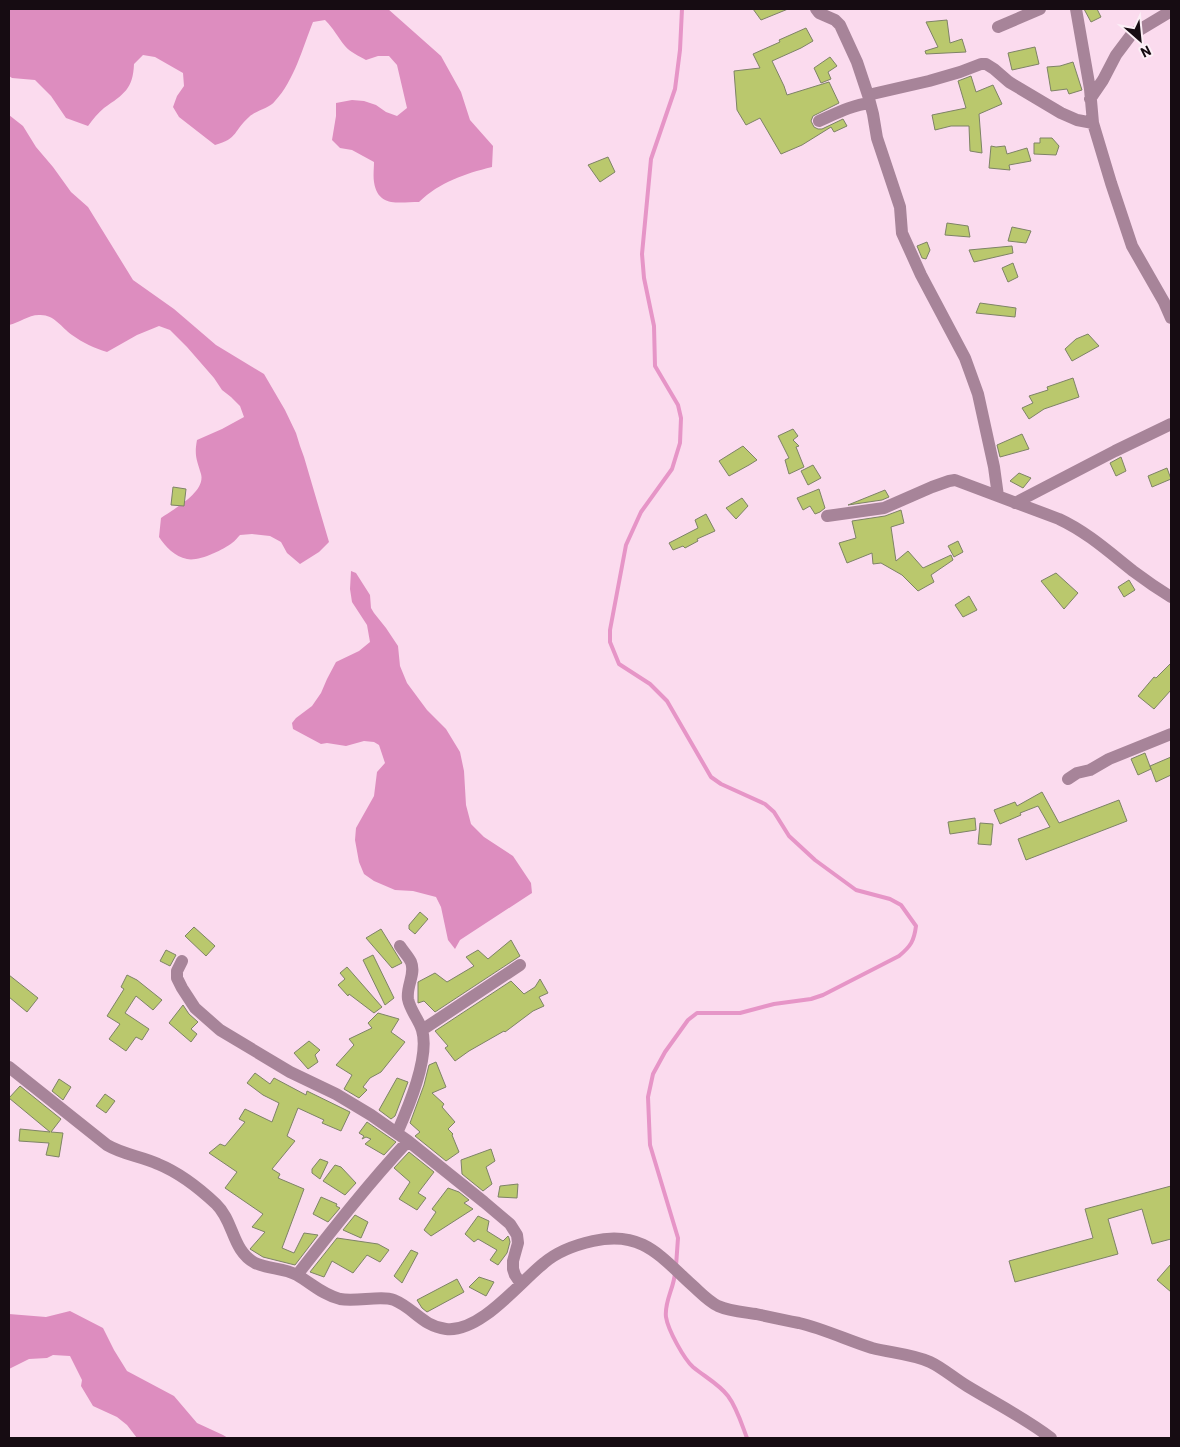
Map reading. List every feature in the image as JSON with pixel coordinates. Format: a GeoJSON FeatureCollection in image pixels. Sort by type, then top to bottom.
{"type":"FeatureCollection","features":[{"type":"Feature","properties":{"kind":"street"},"geometry":{"type":"LineString","coordinates":[[816,9],[819,13],[835,20],[840,25],[857,62],[874,114],[877,138],[900,207],[902,233],[921,275],[965,358],[978,394],[994,467],[998,496]]}},
{"type":"Feature","properties":{"kind":"street"},"geometry":{"type":"LineString","coordinates":[[998,27],[1022,12],[1040,9]]}},
{"type":"Feature","properties":{"kind":"street"},"geometry":{"type":"LineString","coordinates":[[1076,9],[1084,48],[1093,123],[1111,183],[1132,246],[1171,318]]}},
{"type":"Feature","properties":{"kind":"street"},"geometry":{"type":"LineString","coordinates":[[1090,99],[1103,80],[1116,55],[1131,35],[1171,11]]}},
{"type":"Feature","properties":{"kind":"street"},"geometry":{"type":"LineString","coordinates":[[819,121],[862,104],[869,99],[984,64],[994,69],[1009,82],[1061,113],[1077,120],[1093,123]]}},
{"type":"Feature","properties":{"kind":"street"},"geometry":{"type":"LineString","coordinates":[[1015,502],[1171,424]]}},
{"type":"Feature","properties":{"kind":"street"},"geometry":{"type":"LineString","coordinates":[[826,516],[884,508],[932,487],[955,480],[1074,525],[1139,576],[1171,597]]}},
{"type":"Feature","properties":{"kind":"street"},"geometry":{"type":"LineString","coordinates":[[1068,779],[1078,773],[1090,770],[1109,759],[1171,734]]}},
{"type":"Feature","properties":{"kind":"street"},"geometry":{"type":"LineString","coordinates":[[397,1133],[418,1077],[423,1039],[422,1030],[408,1000],[412,976],[411,962],[400,946]]}},
{"type":"Feature","properties":{"kind":"street"},"geometry":{"type":"LineString","coordinates":[[182,961],[178,971],[178,978],[182,988],[195,1008],[220,1030],[290,1072],[336,1094],[371,1115],[408,1141],[484,1202],[515,1230],[518,1242],[513,1269],[521,1284]]}},
{"type":"Feature","properties":{"kind":"street"},"geometry":{"type":"LineString","coordinates":[[422,1030],[520,965]]}},
{"type":"Feature","properties":{"kind":"street"},"geometry":{"type":"LineString","coordinates":[[9,1067],[118,1152],[156,1162],[179,1174],[225,1214],[240,1249],[249,1259],[261,1266],[281,1269],[297,1275],[336,1298],[351,1300],[381,1298],[394,1300],[422,1320],[438,1328],[459,1329],[479,1319],[506,1299],[544,1262],[565,1248],[595,1240],[629,1239],[643,1244],[663,1256],[707,1299],[720,1307],[799,1323],[830,1332],[872,1348],[921,1359],[931,1363],[1051,1438]]}},
{"type":"Feature","properties":{"kind":"street"},"geometry":{"type":"LineString","coordinates":[[297,1275],[350,1207],[408,1141]]}},
{"type":"Feature","properties":{"kind":"shaded area"},"geometry":{"type":"Polygon","coordinates":[[[9,9],[388,9],[441,56],[461,92],[470,120],[493,146],[492,167],[444,184],[419,202],[390,202],[380,196],[374,182],[374,162],[352,150],[340,148],[332,140],[336,103],[352,100],[364,101],[397,116],[407,108],[397,65],[389,56],[378,56],[366,60],[355,54],[345,46],[325,20],[313,22],[293,74],[275,101],[249,117],[228,140],[215,145],[179,117],[173,107],[177,96],[184,86],[183,73],[155,57],[143,55],[134,64],[132,79],[126,90],[102,110],[88,126],[66,118],[51,96],[35,80],[12,78],[9,76],[9,9]]]}},
{"type":"Feature","properties":{"kind":"shaded area"},"geometry":{"type":"Polygon","coordinates":[[[9,115],[23,126],[36,147],[71,192],[88,207],[133,280],[174,309],[216,345],[264,374],[285,410],[296,433],[304,457],[329,542],[319,552],[300,564],[287,553],[281,542],[270,536],[252,534],[240,535],[232,543],[217,552],[192,559],[174,554],[161,540],[159,537],[161,518],[181,505],[199,487],[201,474],[196,454],[197,440],[244,417],[240,406],[222,390],[214,378],[170,330],[159,326],[137,335],[107,352],[80,340],[53,319],[44,315],[31,316],[9,325],[9,115]]]}},
{"type":"Feature","properties":{"kind":"shaded area"},"geometry":{"type":"Polygon","coordinates":[[[351,571],[356,573],[370,595],[371,608],[398,646],[400,666],[407,683],[427,710],[446,729],[460,752],[464,771],[466,805],[471,824],[484,837],[513,856],[531,883],[532,893],[460,940],[455,949],[448,940],[441,907],[436,897],[413,891],[395,890],[374,881],[364,874],[359,862],[355,840],[356,828],[374,796],[377,772],[385,763],[379,745],[374,742],[364,741],[346,746],[321,744],[293,729],[292,723],[312,706],[321,693],[336,662],[359,651],[370,642],[367,625],[352,602],[350,589],[351,571]]]}},
{"type":"Feature","properties":{"kind":"shaded area"},"geometry":{"type":"Polygon","coordinates":[[[70,1311],[103,1328],[127,1371],[174,1396],[197,1423],[228,1438],[137,1438],[127,1425],[117,1417],[93,1406],[81,1386],[82,1380],[70,1356],[53,1355],[47,1358],[29,1359],[9,1369],[9,1314],[46,1317],[70,1311]]]}},
{"type":"Feature","properties":{"kind":"building"},"geometry":{"type":"Polygon","coordinates":[[[753,9],[788,9],[761,20],[753,9]]]}},
{"type":"Feature","properties":{"kind":"building"},"geometry":{"type":"Polygon","coordinates":[[[1084,9],[1097,9],[1101,17],[1091,22],[1084,9]]]}},
{"type":"Feature","properties":{"kind":"building"},"geometry":{"type":"Polygon","coordinates":[[[947,20],[950,43],[962,39],[966,52],[926,54],[925,51],[938,47],[926,22],[947,20]]]}},
{"type":"Feature","properties":{"kind":"building"},"geometry":{"type":"Polygon","coordinates":[[[806,28],[813,41],[772,61],[787,95],[829,82],[839,103],[813,116],[811,121],[814,127],[822,129],[843,119],[847,126],[834,132],[831,127],[802,145],[781,154],[760,118],[746,125],[737,110],[734,71],[760,68],[753,54],[806,28]]]}},
{"type":"Feature","properties":{"kind":"building"},"geometry":{"type":"Polygon","coordinates":[[[1035,47],[1039,64],[1012,70],[1008,53],[1035,47]]]}},
{"type":"Feature","properties":{"kind":"building"},"geometry":{"type":"Polygon","coordinates":[[[830,57],[837,66],[828,72],[831,79],[821,83],[814,68],[830,57]]]}},
{"type":"Feature","properties":{"kind":"building"},"geometry":{"type":"Polygon","coordinates":[[[1073,62],[1082,90],[1069,94],[1067,89],[1051,91],[1047,67],[1073,62]]]}},
{"type":"Feature","properties":{"kind":"building"},"geometry":{"type":"Polygon","coordinates":[[[971,76],[976,92],[993,85],[1002,104],[979,114],[982,153],[970,151],[969,126],[951,126],[935,130],[932,115],[966,108],[958,81],[971,76]]]}},
{"type":"Feature","properties":{"kind":"building"},"geometry":{"type":"Polygon","coordinates":[[[1040,138],[1052,138],[1059,146],[1056,155],[1034,154],[1034,143],[1040,143],[1040,138]]]}},
{"type":"Feature","properties":{"kind":"building"},"geometry":{"type":"Polygon","coordinates":[[[991,146],[1005,146],[1007,154],[1027,148],[1031,161],[1009,165],[1010,170],[989,168],[991,146]]]}},
{"type":"Feature","properties":{"kind":"building"},"geometry":{"type":"Polygon","coordinates":[[[608,157],[615,172],[600,182],[588,165],[608,157]]]}},
{"type":"Feature","properties":{"kind":"building"},"geometry":{"type":"Polygon","coordinates":[[[947,223],[968,226],[970,237],[945,235],[947,223]]]}},
{"type":"Feature","properties":{"kind":"building"},"geometry":{"type":"Polygon","coordinates":[[[1012,227],[1031,231],[1026,243],[1008,241],[1012,227]]]}},
{"type":"Feature","properties":{"kind":"building"},"geometry":{"type":"Polygon","coordinates":[[[927,242],[930,250],[926,259],[922,258],[917,246],[927,242]]]}},
{"type":"Feature","properties":{"kind":"building"},"geometry":{"type":"Polygon","coordinates":[[[1012,246],[1013,253],[974,262],[969,250],[1012,246]]]}},
{"type":"Feature","properties":{"kind":"building"},"geometry":{"type":"Polygon","coordinates":[[[1013,263],[1018,277],[1008,282],[1002,268],[1013,263]]]}},
{"type":"Feature","properties":{"kind":"building"},"geometry":{"type":"Polygon","coordinates":[[[980,303],[1016,308],[1015,317],[976,313],[980,303]]]}},
{"type":"Feature","properties":{"kind":"building"},"geometry":{"type":"Polygon","coordinates":[[[1088,334],[1099,346],[1072,361],[1065,349],[1076,339],[1088,334]]]}},
{"type":"Feature","properties":{"kind":"building"},"geometry":{"type":"Polygon","coordinates":[[[1073,378],[1079,397],[1044,409],[1029,419],[1022,408],[1033,403],[1029,396],[1048,390],[1047,387],[1073,378]]]}},
{"type":"Feature","properties":{"kind":"building"},"geometry":{"type":"Polygon","coordinates":[[[793,429],[798,436],[793,440],[799,446],[796,447],[804,467],[789,474],[785,460],[789,458],[778,436],[793,429]]]}},
{"type":"Feature","properties":{"kind":"building"},"geometry":{"type":"Polygon","coordinates":[[[1022,434],[1029,449],[1000,457],[997,445],[1022,434]]]}},
{"type":"Feature","properties":{"kind":"building"},"geometry":{"type":"Polygon","coordinates":[[[743,446],[757,460],[729,476],[719,461],[743,446]]]}},
{"type":"Feature","properties":{"kind":"building"},"geometry":{"type":"Polygon","coordinates":[[[1121,457],[1126,471],[1116,476],[1110,463],[1121,457]]]}},
{"type":"Feature","properties":{"kind":"building"},"geometry":{"type":"Polygon","coordinates":[[[813,465],[821,478],[808,485],[801,471],[813,465]]]}},
{"type":"Feature","properties":{"kind":"building"},"geometry":{"type":"Polygon","coordinates":[[[1167,468],[1171,479],[1152,487],[1148,476],[1167,468]]]}},
{"type":"Feature","properties":{"kind":"building"},"geometry":{"type":"Polygon","coordinates":[[[1019,473],[1031,478],[1023,488],[1010,481],[1019,473]]]}},
{"type":"Feature","properties":{"kind":"building"},"geometry":{"type":"Polygon","coordinates":[[[173,487],[186,489],[184,506],[171,505],[173,487]]]}},
{"type":"Feature","properties":{"kind":"building"},"geometry":{"type":"Polygon","coordinates":[[[819,489],[825,508],[815,514],[810,506],[803,510],[797,498],[819,489]]]}},
{"type":"Feature","properties":{"kind":"building"},"geometry":{"type":"Polygon","coordinates":[[[885,490],[889,497],[882,500],[848,505],[885,490]]]}},
{"type":"Feature","properties":{"kind":"building"},"geometry":{"type":"Polygon","coordinates":[[[742,498],[748,506],[736,519],[726,508],[742,498]]]}},
{"type":"Feature","properties":{"kind":"building"},"geometry":{"type":"Polygon","coordinates":[[[901,510],[904,523],[891,527],[896,561],[908,551],[923,568],[951,555],[953,560],[931,575],[934,582],[918,591],[902,575],[881,563],[873,564],[872,553],[847,563],[839,543],[856,538],[852,521],[885,516],[901,510]]]}},
{"type":"Feature","properties":{"kind":"building"},"geometry":{"type":"Polygon","coordinates":[[[706,514],[715,531],[697,539],[698,541],[685,548],[683,546],[673,550],[669,543],[698,528],[695,520],[706,514]]]}},
{"type":"Feature","properties":{"kind":"building"},"geometry":{"type":"Polygon","coordinates":[[[958,541],[963,552],[954,557],[948,546],[958,541]]]}},
{"type":"Feature","properties":{"kind":"building"},"geometry":{"type":"Polygon","coordinates":[[[1056,573],[1078,593],[1064,609],[1041,581],[1056,573]]]}},
{"type":"Feature","properties":{"kind":"building"},"geometry":{"type":"Polygon","coordinates":[[[1129,580],[1135,590],[1124,597],[1118,587],[1129,580]]]}},
{"type":"Feature","properties":{"kind":"building"},"geometry":{"type":"Polygon","coordinates":[[[969,596],[977,610],[963,617],[955,605],[969,596]]]}},
{"type":"Feature","properties":{"kind":"building"},"geometry":{"type":"Polygon","coordinates":[[[1171,663],[1171,690],[1154,709],[1138,696],[1154,677],[1156,678],[1171,663]]]}},
{"type":"Feature","properties":{"kind":"building"},"geometry":{"type":"Polygon","coordinates":[[[1145,753],[1151,769],[1138,775],[1131,759],[1145,753]]]}},
{"type":"Feature","properties":{"kind":"building"},"geometry":{"type":"Polygon","coordinates":[[[1171,757],[1171,775],[1156,782],[1150,766],[1171,757]]]}},
{"type":"Feature","properties":{"kind":"building"},"geometry":{"type":"Polygon","coordinates":[[[1042,792],[1059,823],[1119,800],[1127,821],[1026,860],[1018,839],[1050,827],[1038,806],[1000,824],[994,810],[1015,802],[1017,806],[1042,792]]]}},
{"type":"Feature","properties":{"kind":"building"},"geometry":{"type":"Polygon","coordinates":[[[975,818],[976,830],[950,834],[948,822],[975,818]]]}},
{"type":"Feature","properties":{"kind":"building"},"geometry":{"type":"Polygon","coordinates":[[[980,823],[993,824],[991,845],[978,844],[980,823]]]}},
{"type":"Feature","properties":{"kind":"building"},"geometry":{"type":"Polygon","coordinates":[[[420,912],[428,919],[415,934],[409,929],[409,925],[420,912]]]}},
{"type":"Feature","properties":{"kind":"building"},"geometry":{"type":"Polygon","coordinates":[[[194,927],[215,946],[206,956],[185,936],[194,927]]]}},
{"type":"Feature","properties":{"kind":"building"},"geometry":{"type":"Polygon","coordinates":[[[381,929],[402,963],[392,968],[366,938],[381,929]]]}},
{"type":"Feature","properties":{"kind":"building"},"geometry":{"type":"Polygon","coordinates":[[[511,940],[520,956],[435,1012],[424,1001],[418,1003],[418,982],[435,973],[447,982],[474,966],[466,957],[478,950],[488,959],[511,940]]]}},
{"type":"Feature","properties":{"kind":"building"},"geometry":{"type":"Polygon","coordinates":[[[166,950],[176,955],[170,966],[160,961],[166,950]]]}},
{"type":"Feature","properties":{"kind":"building"},"geometry":{"type":"Polygon","coordinates":[[[373,955],[394,998],[385,1005],[363,960],[373,955]]]}},
{"type":"Feature","properties":{"kind":"building"},"geometry":{"type":"Polygon","coordinates":[[[347,967],[382,1007],[374,1013],[349,994],[348,996],[338,985],[345,979],[340,973],[347,967]]]}},
{"type":"Feature","properties":{"kind":"building"},"geometry":{"type":"Polygon","coordinates":[[[9,975],[38,998],[27,1012],[9,997],[9,975]]]}},
{"type":"Feature","properties":{"kind":"building"},"geometry":{"type":"Polygon","coordinates":[[[127,975],[137,980],[162,1000],[153,1010],[136,996],[125,1013],[149,1029],[142,1040],[136,1037],[126,1051],[109,1039],[120,1024],[107,1016],[124,989],[121,987],[127,975]]]}},
{"type":"Feature","properties":{"kind":"building"},"geometry":{"type":"Polygon","coordinates":[[[540,979],[548,993],[539,997],[544,1006],[533,1011],[505,1032],[469,1051],[455,1061],[445,1048],[448,1046],[435,1031],[511,981],[524,994],[535,987],[540,979]]]}},
{"type":"Feature","properties":{"kind":"building"},"geometry":{"type":"Polygon","coordinates":[[[183,1005],[198,1022],[191,1029],[197,1034],[191,1042],[169,1023],[183,1005]]]}},
{"type":"Feature","properties":{"kind":"building"},"geometry":{"type":"Polygon","coordinates":[[[378,1013],[399,1019],[391,1032],[405,1042],[381,1072],[370,1078],[363,1087],[367,1090],[359,1098],[344,1089],[352,1075],[336,1065],[354,1045],[349,1039],[372,1028],[368,1023],[378,1013]]]}},
{"type":"Feature","properties":{"kind":"building"},"geometry":{"type":"Polygon","coordinates":[[[309,1041],[320,1050],[315,1055],[318,1062],[308,1069],[294,1053],[309,1041]]]}},
{"type":"Feature","properties":{"kind":"building"},"geometry":{"type":"Polygon","coordinates":[[[436,1062],[446,1087],[432,1093],[444,1104],[442,1107],[455,1122],[448,1129],[453,1134],[459,1152],[446,1161],[415,1136],[420,1132],[410,1123],[429,1065],[436,1062]]]}},
{"type":"Feature","properties":{"kind":"building"},"geometry":{"type":"Polygon","coordinates":[[[255,1073],[270,1084],[274,1078],[306,1095],[307,1091],[350,1112],[341,1131],[322,1123],[324,1120],[298,1108],[287,1136],[295,1141],[272,1169],[280,1174],[278,1178],[304,1189],[282,1248],[294,1253],[304,1233],[318,1235],[295,1265],[263,1257],[250,1249],[265,1232],[252,1227],[263,1214],[225,1188],[237,1172],[209,1153],[220,1144],[225,1146],[245,1122],[239,1119],[245,1109],[272,1122],[279,1103],[263,1095],[247,1083],[255,1073]]]}},
{"type":"Feature","properties":{"kind":"building"},"geometry":{"type":"Polygon","coordinates":[[[397,1078],[408,1082],[395,1116],[391,1119],[379,1110],[397,1078]]]}},
{"type":"Feature","properties":{"kind":"building"},"geometry":{"type":"Polygon","coordinates":[[[59,1079],[71,1087],[63,1100],[52,1091],[59,1079]]]}},
{"type":"Feature","properties":{"kind":"building"},"geometry":{"type":"Polygon","coordinates":[[[20,1086],[61,1119],[51,1132],[63,1133],[59,1157],[46,1155],[49,1143],[19,1141],[20,1129],[50,1132],[9,1098],[20,1086]]]}},
{"type":"Feature","properties":{"kind":"building"},"geometry":{"type":"Polygon","coordinates":[[[105,1094],[115,1101],[106,1113],[96,1106],[105,1094]]]}},
{"type":"Feature","properties":{"kind":"building"},"geometry":{"type":"Polygon","coordinates":[[[367,1122],[396,1142],[384,1155],[365,1144],[371,1139],[366,1137],[362,1139],[364,1136],[359,1133],[367,1122]]]}},
{"type":"Feature","properties":{"kind":"building"},"geometry":{"type":"Polygon","coordinates":[[[491,1149],[495,1161],[486,1167],[492,1184],[483,1191],[462,1174],[461,1160],[491,1149]]]}},
{"type":"Feature","properties":{"kind":"building"},"geometry":{"type":"Polygon","coordinates":[[[409,1152],[434,1172],[418,1193],[426,1198],[417,1210],[399,1199],[410,1182],[394,1168],[409,1152]]]}},
{"type":"Feature","properties":{"kind":"building"},"geometry":{"type":"Polygon","coordinates":[[[320,1159],[328,1162],[320,1179],[312,1173],[312,1169],[320,1159]]]}},
{"type":"Feature","properties":{"kind":"building"},"geometry":{"type":"Polygon","coordinates":[[[335,1165],[341,1167],[356,1183],[345,1195],[323,1181],[335,1165]]]}},
{"type":"Feature","properties":{"kind":"building"},"geometry":{"type":"Polygon","coordinates":[[[518,1184],[517,1198],[498,1197],[500,1186],[518,1184]]]}},
{"type":"Feature","properties":{"kind":"building"},"geometry":{"type":"Polygon","coordinates":[[[1171,1186],[1171,1239],[1152,1244],[1142,1209],[1108,1219],[1118,1254],[1015,1282],[1009,1261],[1093,1238],[1085,1209],[1171,1186]]]}},
{"type":"Feature","properties":{"kind":"building"},"geometry":{"type":"Polygon","coordinates":[[[448,1188],[459,1192],[469,1200],[464,1203],[473,1209],[431,1236],[424,1230],[436,1212],[432,1209],[448,1188]]]}},
{"type":"Feature","properties":{"kind":"building"},"geometry":{"type":"Polygon","coordinates":[[[321,1197],[337,1204],[336,1206],[340,1208],[328,1222],[313,1214],[321,1197]]]}},
{"type":"Feature","properties":{"kind":"building"},"geometry":{"type":"Polygon","coordinates":[[[355,1215],[368,1222],[361,1238],[343,1230],[355,1215]]]}},
{"type":"Feature","properties":{"kind":"building"},"geometry":{"type":"Polygon","coordinates":[[[478,1216],[489,1221],[487,1231],[503,1241],[508,1236],[509,1238],[510,1242],[507,1253],[498,1265],[490,1260],[497,1250],[478,1239],[474,1242],[465,1234],[478,1216]]]}},
{"type":"Feature","properties":{"kind":"building"},"geometry":{"type":"Polygon","coordinates":[[[337,1238],[378,1244],[389,1250],[380,1262],[367,1255],[353,1273],[332,1261],[324,1277],[310,1272],[337,1238]]]}},
{"type":"Feature","properties":{"kind":"building"},"geometry":{"type":"Polygon","coordinates":[[[411,1250],[418,1253],[402,1283],[394,1276],[411,1250]]]}},
{"type":"Feature","properties":{"kind":"building"},"geometry":{"type":"Polygon","coordinates":[[[1171,1264],[1171,1292],[1157,1280],[1171,1264]]]}},
{"type":"Feature","properties":{"kind":"building"},"geometry":{"type":"Polygon","coordinates":[[[479,1277],[494,1282],[486,1296],[469,1287],[479,1277]]]}},
{"type":"Feature","properties":{"kind":"building"},"geometry":{"type":"Polygon","coordinates":[[[457,1279],[464,1292],[427,1312],[422,1308],[417,1300],[457,1279]]]}},
{"type":"Feature","properties":{"kind":"waterway"},"geometry":{"type":"LineString","coordinates":[[676,1266],[678,1238],[650,1145],[648,1097],[653,1074],[665,1052],[688,1020],[697,1013],[740,1013],[774,1004],[811,999],[823,995],[899,956],[911,943],[916,926],[901,905],[890,899],[856,890],[815,860],[789,836],[774,812],[765,804],[721,784],[711,777],[667,701],[650,684],[619,664],[610,642],[610,630],[626,545],[641,512],[672,469],[680,443],[681,418],[678,405],[655,366],[654,326],[644,278],[642,254],[651,159],[675,89],[680,50],[682,9]]}},
{"type":"Feature","properties":{"kind":"waterway"},"geometry":{"type":"LineString","coordinates":[[675,1273],[666,1311],[666,1317],[673,1336],[689,1363],[728,1396],[737,1411],[747,1438]]}}]}
